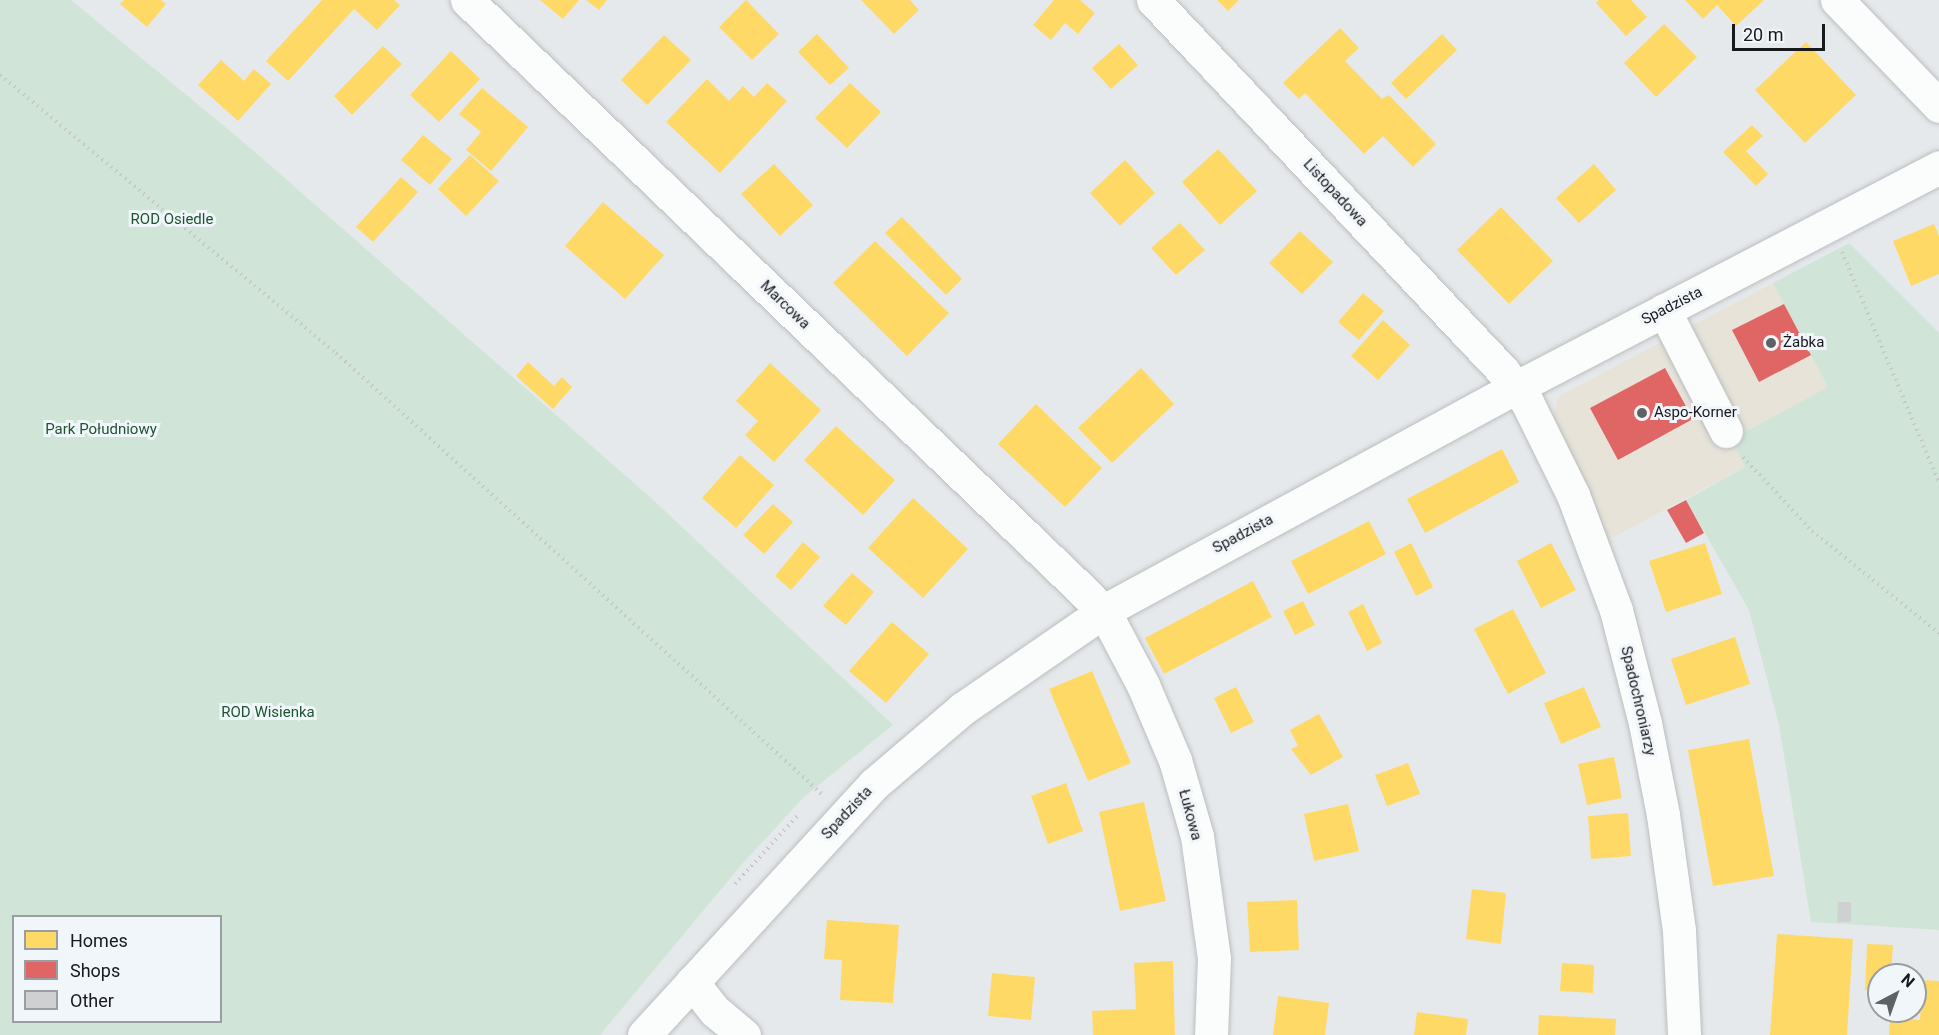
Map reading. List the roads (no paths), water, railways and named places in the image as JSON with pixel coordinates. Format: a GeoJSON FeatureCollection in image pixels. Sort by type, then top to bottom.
{"type":"FeatureCollection","features":[{"type":"Feature","properties":{"kind":"street","name":"Marcowa"},"geometry":{"type":"LineString","coordinates":[[467,0],[1104,611]]}},
{"type":"Feature","properties":{"kind":"street","name":"Listopadowa"},"geometry":{"type":"LineString","coordinates":[[1153,0],[1517,387]]}},
{"type":"Feature","properties":{"kind":"street"},"geometry":{"type":"LineString","coordinates":[[1837,0],[1939,106]]}},
{"type":"Feature","properties":{"kind":"street","name":"Spadzista"},"geometry":{"type":"LineString","coordinates":[[644,1035],[874,784],[962,709],[1104,611],[1517,387],[1939,167]]}},
{"type":"Feature","properties":{"kind":"street"},"geometry":{"type":"LineString","coordinates":[[1664,310],[1726,431]]}},
{"type":"Feature","properties":{"kind":"street","name":"Spadochroniarzy"},"geometry":{"type":"LineString","coordinates":[[1517,387],[1573,495],[1616,610],[1650,746],[1676,914],[1684,1035]]}},
{"type":"Feature","properties":{"kind":"street","name":"Łukowa"},"geometry":{"type":"LineString","coordinates":[[1104,611],[1143,685],[1175,760],[1197,836],[1214,958],[1212,1035]]}},
{"type":"Feature","properties":{"kind":"street"},"geometry":{"type":"LineString","coordinates":[[692,982],[715,1011],[744,1035]]}},
{"type":"Feature","properties":{"kind":"place","name":"Żabka"},"geometry":{"type":"Point","coordinates":[1771,343]}},
{"type":"Feature","properties":{"kind":"place","name":"Aspo-Korner"},"geometry":{"type":"Point","coordinates":[1642,413]}},
{"type":"Feature","properties":{"kind":"park label","name":"ROD Osiedle"},"geometry":{"type":"Point","coordinates":[172,220]}},
{"type":"Feature","properties":{"kind":"park label","name":"Park Południowy"},"geometry":{"type":"Point","coordinates":[101,430]}},
{"type":"Feature","properties":{"kind":"park label","name":"ROD Wisienka"},"geometry":{"type":"Point","coordinates":[268,713]}}]}
